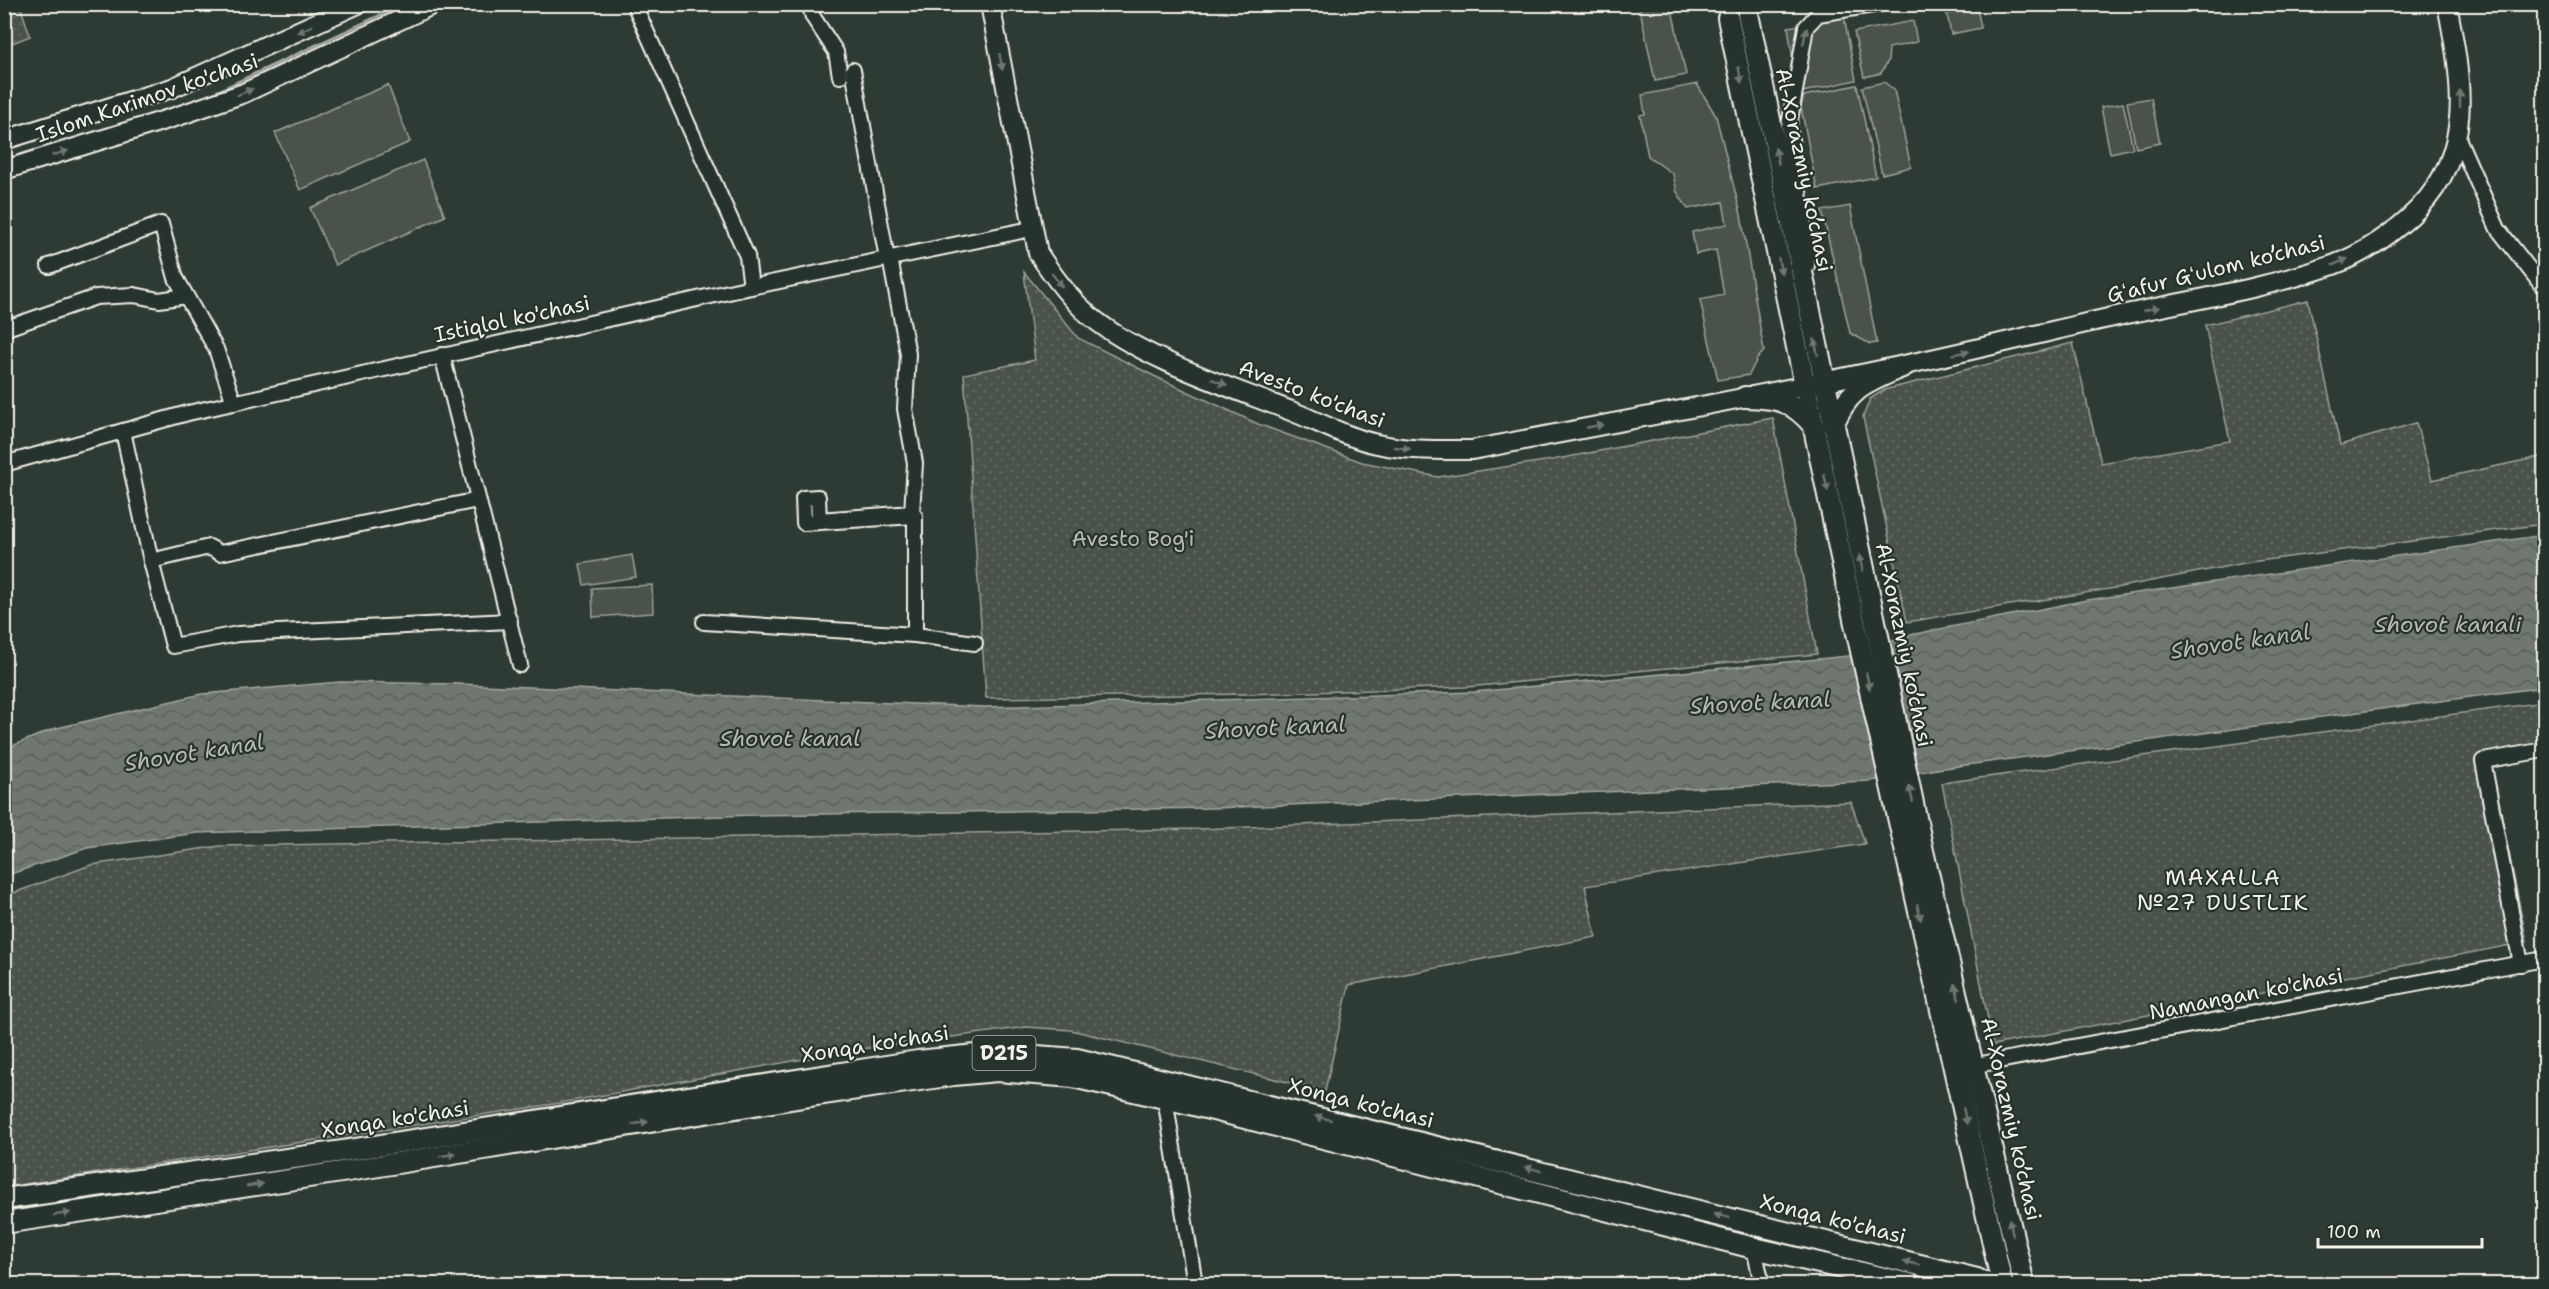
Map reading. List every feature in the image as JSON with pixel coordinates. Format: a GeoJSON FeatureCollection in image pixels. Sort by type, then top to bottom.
{"type":"FeatureCollection","features":[{"type":"Feature","properties":{"kind":"main road","name":"Al-Xorazmiy ko’chasi"},"geometry":{"type":"LineString","coordinates":[[1748,14],[1807,301],[1814,383]]}},
{"type":"Feature","properties":{"kind":"main road","name":"Al-Xorazmiy ko’chasi"},"geometry":{"type":"LineString","coordinates":[[1728,18],[1814,383],[1864,622],[1965,1068],[2024,1284]]}},
{"type":"Feature","properties":{"kind":"main road"},"geometry":{"type":"LineString","coordinates":[[1745,397],[1771,398],[1789,402],[1823,425],[1852,392],[1904,366]]}},
{"type":"Feature","properties":{"kind":"main road","name":"Xonqa ko'chasi"},"geometry":{"type":"LineString","coordinates":[[4,1222],[348,1171],[963,1055],[1035,1054],[1077,1059],[1754,1248],[1910,1284]]}},
{"type":"Feature","properties":{"kind":"main road","name":"Al-Xorazmiy ko’chasi"},"geometry":{"type":"LineString","coordinates":[[1965,1068],[2002,1284]]}},
{"type":"Feature","properties":{"kind":"main road","name":"Xonqa ko'chasi"},"geometry":{"type":"LineString","coordinates":[[4,1200],[343,1151],[740,1098],[997,1071],[1073,1077],[1165,1098],[1363,1137],[1966,1276],[1987,1284]]}},
{"type":"Feature","properties":{"kind":"main road"},"geometry":{"type":"LineString","coordinates":[[343,1151],[348,1171]]}},
{"type":"Feature","properties":{"kind":"street","name":"Islom Karimov ko'chasi"},"geometry":{"type":"LineString","coordinates":[[4,140],[172,88],[358,4]]}},
{"type":"Feature","properties":{"kind":"street","name":"Islom Karimov ko'chasi"},"geometry":{"type":"LineString","coordinates":[[4,170],[244,93],[434,4]]}},
{"type":"Feature","properties":{"kind":"street"},"geometry":{"type":"LineString","coordinates":[[634,4],[747,256],[751,287]]}},
{"type":"Feature","properties":{"kind":"street"},"geometry":{"type":"LineString","coordinates":[[809,4],[813,18],[847,73],[908,354],[905,409],[915,464],[912,513],[819,520],[818,498],[803,498],[804,523],[915,516],[915,635]]}},
{"type":"Feature","properties":{"kind":"street","name":"Avesto ko'chasi"},"geometry":{"type":"LineString","coordinates":[[990,4],[1031,229],[1038,253],[1055,278],[1083,310],[1113,333],[1200,375],[1374,444],[1407,449],[1472,450],[1814,383]]}},
{"type":"Feature","properties":{"kind":"street"},"geometry":{"type":"LineString","coordinates":[[1807,301],[1807,244],[1789,126],[1806,27],[1818,14],[1879,4]]}},
{"type":"Feature","properties":{"kind":"street","name":"Gʻafur Gʻulom ko’chasi"},"geometry":{"type":"LineString","coordinates":[[1814,383],[1904,366],[2236,290],[2334,265],[2364,250],[2393,231],[2419,208],[2439,182],[2453,153],[2461,105],[2459,69],[2447,4]]}},
{"type":"Feature","properties":{"kind":"street"},"geometry":{"type":"LineString","coordinates":[[2457,136],[2498,228],[2544,288]]}},
{"type":"Feature","properties":{"kind":"street"},"geometry":{"type":"LineString","coordinates":[[49,266],[161,224],[176,278],[216,349],[234,402]]}},
{"type":"Feature","properties":{"kind":"street","name":"Istiqlol ko'chasi"},"geometry":{"type":"LineString","coordinates":[[4,464],[234,402],[751,287],[1031,229]]}},
{"type":"Feature","properties":{"kind":"street"},"geometry":{"type":"LineString","coordinates":[[4,329],[96,297],[134,295],[159,300],[186,296]]}},
{"type":"Feature","properties":{"kind":"street"},"geometry":{"type":"LineString","coordinates":[[442,355],[520,665]]}},
{"type":"Feature","properties":{"kind":"street"},"geometry":{"type":"LineString","coordinates":[[123,431],[151,561],[173,646],[238,634],[510,621]]}},
{"type":"Feature","properties":{"kind":"street"},"geometry":{"type":"LineString","coordinates":[[151,561],[209,547],[220,553],[478,500]]}},
{"type":"Feature","properties":{"kind":"street"},"geometry":{"type":"LineString","coordinates":[[704,622],[915,635],[975,643]]}},
{"type":"Feature","properties":{"kind":"street"},"geometry":{"type":"LineString","coordinates":[[2521,964],[2483,761],[2544,750]]}},
{"type":"Feature","properties":{"kind":"street","name":"Namangan ko'chasi"},"geometry":{"type":"LineString","coordinates":[[1965,1068],[2544,959]]}},
{"type":"Feature","properties":{"kind":"street"},"geometry":{"type":"LineString","coordinates":[[1165,1098],[1195,1284]]}},
{"type":"Feature","properties":{"kind":"street"},"geometry":{"type":"LineString","coordinates":[[1754,1248],[1762,1284]]}},
{"type":"Feature","properties":{"kind":"green space"},"geometry":{"type":"Polygon","coordinates":[[[4,5],[20,5],[30,36],[5,46],[4,5]]]}},
{"type":"Feature","properties":{"kind":"green space"},"geometry":{"type":"Polygon","coordinates":[[[1639,5],[1671,5],[1686,75],[1655,81],[1639,5]]]}},
{"type":"Feature","properties":{"kind":"green space"},"geometry":{"type":"Polygon","coordinates":[[[1977,8],[1981,28],[1951,34],[1947,14],[1977,8]]]}},
{"type":"Feature","properties":{"kind":"green space"},"geometry":{"type":"Polygon","coordinates":[[[1844,17],[1856,80],[1798,93],[1788,27],[1844,17]]]}},
{"type":"Feature","properties":{"kind":"green space"},"geometry":{"type":"Polygon","coordinates":[[[1913,21],[1917,42],[1889,48],[1888,61],[1881,73],[1864,77],[1854,32],[1913,21]]]}},
{"type":"Feature","properties":{"kind":"green space"},"geometry":{"type":"Polygon","coordinates":[[[1884,82],[1894,90],[1911,167],[1882,174],[1862,87],[1884,82]]]}},
{"type":"Feature","properties":{"kind":"green space"},"geometry":{"type":"Polygon","coordinates":[[[1697,84],[1716,116],[1741,215],[1764,351],[1749,375],[1718,380],[1700,300],[1724,295],[1716,250],[1696,254],[1692,232],[1727,224],[1723,202],[1688,209],[1677,192],[1673,174],[1648,156],[1640,115],[1645,114],[1642,95],[1697,84]]]}},
{"type":"Feature","properties":{"kind":"green space"},"geometry":{"type":"Polygon","coordinates":[[[388,85],[410,142],[300,190],[275,133],[388,85]]]}},
{"type":"Feature","properties":{"kind":"green space"},"geometry":{"type":"Polygon","coordinates":[[[1857,85],[1876,177],[1817,189],[1801,107],[1804,96],[1857,85]]]}},
{"type":"Feature","properties":{"kind":"green space"},"geometry":{"type":"Polygon","coordinates":[[[2151,98],[2160,143],[2136,148],[2127,102],[2151,98]]]}},
{"type":"Feature","properties":{"kind":"green space"},"geometry":{"type":"Polygon","coordinates":[[[2123,103],[2133,148],[2110,153],[2101,107],[2123,103]]]}},
{"type":"Feature","properties":{"kind":"green space"},"geometry":{"type":"Polygon","coordinates":[[[423,160],[445,216],[335,265],[310,208],[423,160]]]}},
{"type":"Feature","properties":{"kind":"green space"},"geometry":{"type":"Polygon","coordinates":[[[1850,206],[1877,343],[1870,344],[1850,333],[1822,211],[1850,206]]]}},
{"type":"Feature","properties":{"kind":"green space","name":"Avesto Bog'i"},"geometry":{"type":"Polygon","coordinates":[[[1024,272],[1078,338],[1154,376],[1258,424],[1362,462],[1438,477],[1552,460],[1773,418],[1817,654],[1467,687],[1246,694],[986,698],[964,374],[1035,360],[1024,272]]]}},
{"type":"Feature","properties":{"kind":"green space"},"geometry":{"type":"Polygon","coordinates":[[[2308,300],[2340,445],[2416,423],[2432,480],[2544,456],[2544,524],[2250,562],[2115,588],[1907,622],[1863,417],[1870,399],[1884,390],[2073,343],[2101,463],[2230,441],[2205,325],[2308,300]]]}},
{"type":"Feature","properties":{"kind":"green space"},"geometry":{"type":"Polygon","coordinates":[[[632,555],[636,577],[584,585],[580,564],[632,555]]]}},
{"type":"Feature","properties":{"kind":"green space"},"geometry":{"type":"Polygon","coordinates":[[[652,585],[653,613],[593,617],[592,588],[652,585]]]}},
{"type":"Feature","properties":{"kind":"green space"},"geometry":{"type":"Polygon","coordinates":[[[2544,702],[2544,752],[2491,764],[2527,942],[1993,1045],[1942,783],[2544,702]]]}},
{"type":"Feature","properties":{"kind":"green space"},"geometry":{"type":"Polygon","coordinates":[[[1851,802],[1865,844],[1585,886],[1596,937],[1349,985],[1325,1091],[1071,1030],[1026,1027],[854,1050],[560,1103],[5,1187],[5,896],[91,865],[220,846],[1200,829],[1851,802]]]}},
{"type":"Feature","properties":{"kind":"water","name":"Shovot kanali"},"geometry":{"type":"Polygon","coordinates":[[[2544,535],[2544,687],[1937,769],[1871,781],[1214,808],[754,815],[197,833],[87,848],[5,876],[5,749],[53,729],[202,694],[340,682],[459,684],[985,707],[1474,692],[1849,656],[1910,635],[2087,600],[2544,535]]]}},
{"type":"Feature","properties":{"kind":"waterway"},"geometry":{"type":"LineString","coordinates":[[201,99],[404,4]]}},
{"type":"Feature","properties":{"kind":"district","name":"MAXALLA №27 DUSTLIK"},"geometry":{"type":"Point","coordinates":[2223,890]}},
{"type":"Feature","properties":{"kind":"water label","name":"Shovot kanal"},"geometry":{"type":"Point","coordinates":[2240,641]}},
{"type":"Feature","properties":{"kind":"water label","name":"Shovot kanal"},"geometry":{"type":"Point","coordinates":[1760,702]}},
{"type":"Feature","properties":{"kind":"water label","name":"Shovot kanal"},"geometry":{"type":"Point","coordinates":[1275,727]}},
{"type":"Feature","properties":{"kind":"water label","name":"Shovot kanal"},"geometry":{"type":"Point","coordinates":[790,738]}},
{"type":"Feature","properties":{"kind":"water label","name":"Shovot kanal"},"geometry":{"type":"Point","coordinates":[194,752]}}]}
